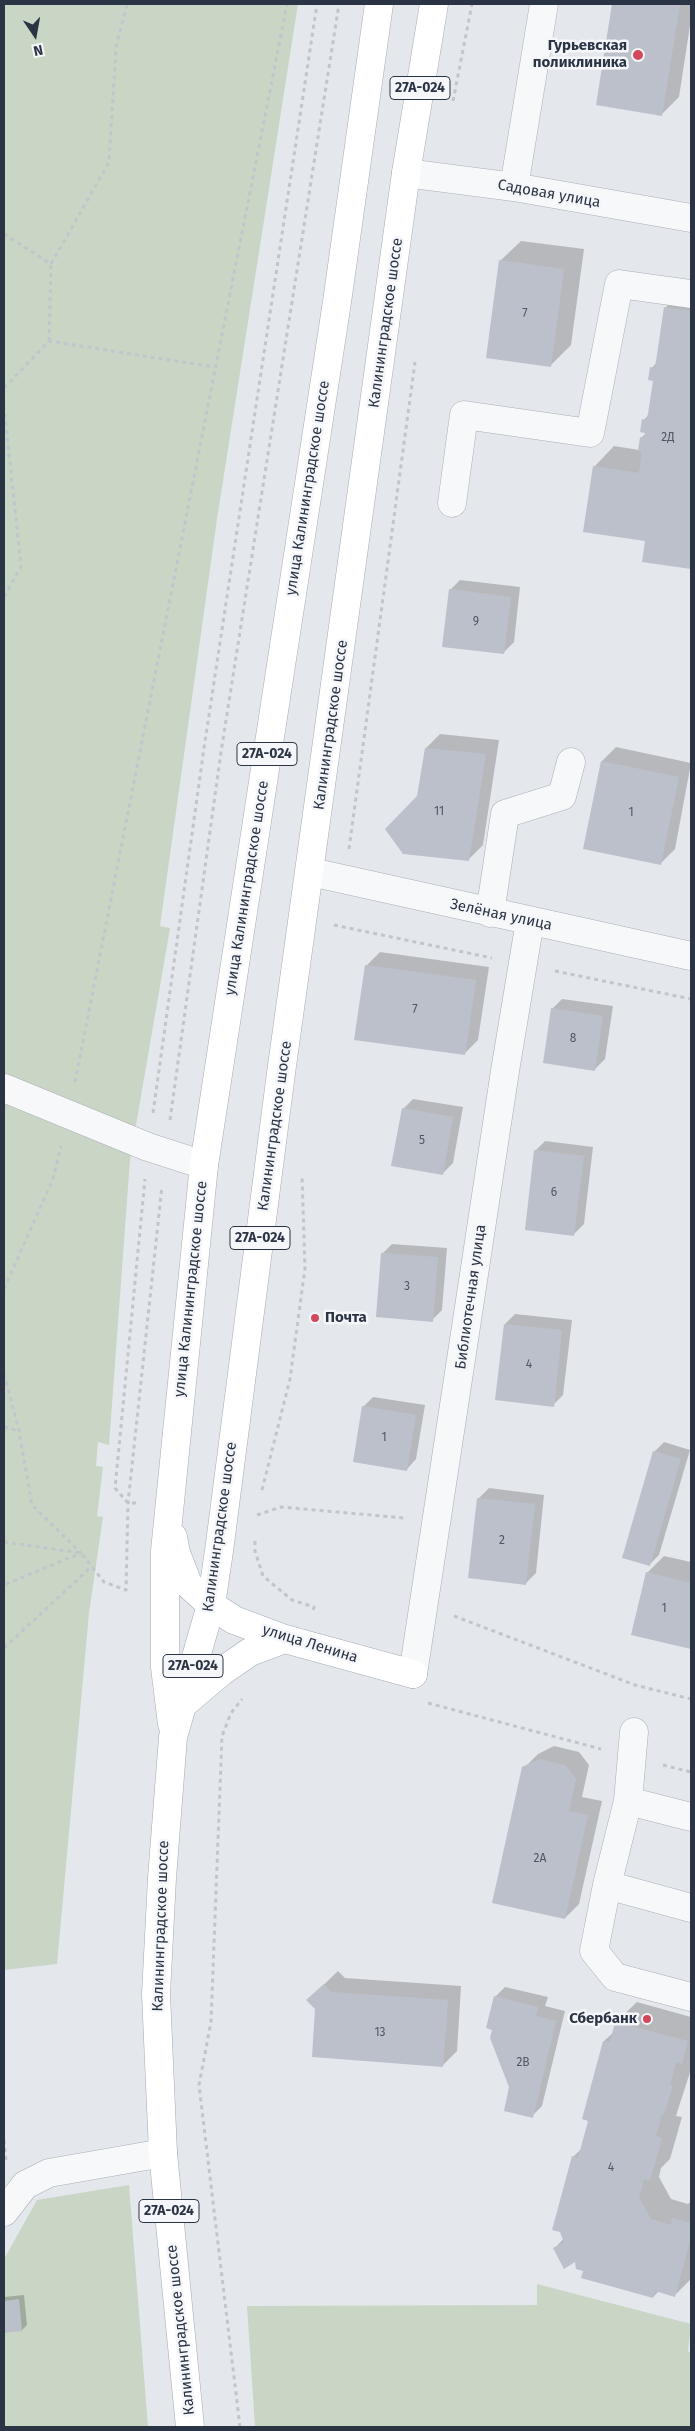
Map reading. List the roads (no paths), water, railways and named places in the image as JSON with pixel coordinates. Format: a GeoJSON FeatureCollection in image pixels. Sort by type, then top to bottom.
{"type":"FeatureCollection","features":[{"type":"Feature","properties":{"kind":"main road","name":"улица Калининградское шоссе"},"geometry":{"type":"LineString","coordinates":[[173,1737],[166,1667],[164,1552],[204,1165],[337,302],[379,4]]}},
{"type":"Feature","properties":{"kind":"main road","name":"Калининградское шоссе"},"geometry":{"type":"LineString","coordinates":[[190,2427],[163,2153],[156,1994],[162,1878],[173,1737],[208,1616],[406,173],[434,4]]}},
{"type":"Feature","properties":{"kind":"main road","name":"улица Калининградское шоссе"},"geometry":{"type":"LineString","coordinates":[[168,1506],[176,1553],[188,1584],[208,1616]]}},
{"type":"Feature","properties":{"kind":"main road","name":"улица Ленина"},"geometry":{"type":"LineString","coordinates":[[208,1616],[234,1620],[295,1642],[413,1674]]}},
{"type":"Feature","properties":{"kind":"main road"},"geometry":{"type":"LineString","coordinates":[[166,1667],[208,1616]]}},
{"type":"Feature","properties":{"kind":"main road"},"geometry":{"type":"LineString","coordinates":[[182,1705],[221,1672],[250,1652],[295,1642]]}},
{"type":"Feature","properties":{"kind":"street"},"geometry":{"type":"LineString","coordinates":[[514,187],[544,4]]}},
{"type":"Feature","properties":{"kind":"street","name":"Садовая улица"},"geometry":{"type":"LineString","coordinates":[[406,173],[514,187],[691,218]]}},
{"type":"Feature","properties":{"kind":"street"},"geometry":{"type":"LineString","coordinates":[[452,503],[464,415],[590,433],[619,284],[691,294]]}},
{"type":"Feature","properties":{"kind":"street"},"geometry":{"type":"LineString","coordinates":[[490,913],[506,814],[562,796],[571,762]]}},
{"type":"Feature","properties":{"kind":"street","name":"Зелёная улица"},"geometry":{"type":"LineString","coordinates":[[311,872],[691,956]]}},
{"type":"Feature","properties":{"kind":"street","name":"Библиотечная улица"},"geometry":{"type":"LineString","coordinates":[[413,1674],[504,1071],[530,921]]}},
{"type":"Feature","properties":{"kind":"street"},"geometry":{"type":"LineString","coordinates":[[4,1088],[69,1116],[157,1150],[204,1165]]}},
{"type":"Feature","properties":{"kind":"street"},"geometry":{"type":"LineString","coordinates":[[633,1744],[628,1801],[607,1884],[594,1951],[615,1977],[691,1997]]}},
{"type":"Feature","properties":{"kind":"street"},"geometry":{"type":"LineString","coordinates":[[628,1801],[691,1818]]}},
{"type":"Feature","properties":{"kind":"street"},"geometry":{"type":"LineString","coordinates":[[607,1884],[691,1908]]}},
{"type":"Feature","properties":{"kind":"street"},"geometry":{"type":"LineString","coordinates":[[4,2212],[25,2185],[49,2173],[163,2153]]}},
{"type":"Feature","properties":{"kind":"place","name":"Гурьевская поликлиника"},"geometry":{"type":"Point","coordinates":[638,55]}},
{"type":"Feature","properties":{"kind":"place","name":"Почта"},"geometry":{"type":"Point","coordinates":[315,1318]}},
{"type":"Feature","properties":{"kind":"place","name":"Сбербанк"},"geometry":{"type":"Point","coordinates":[647,2019]}}]}
